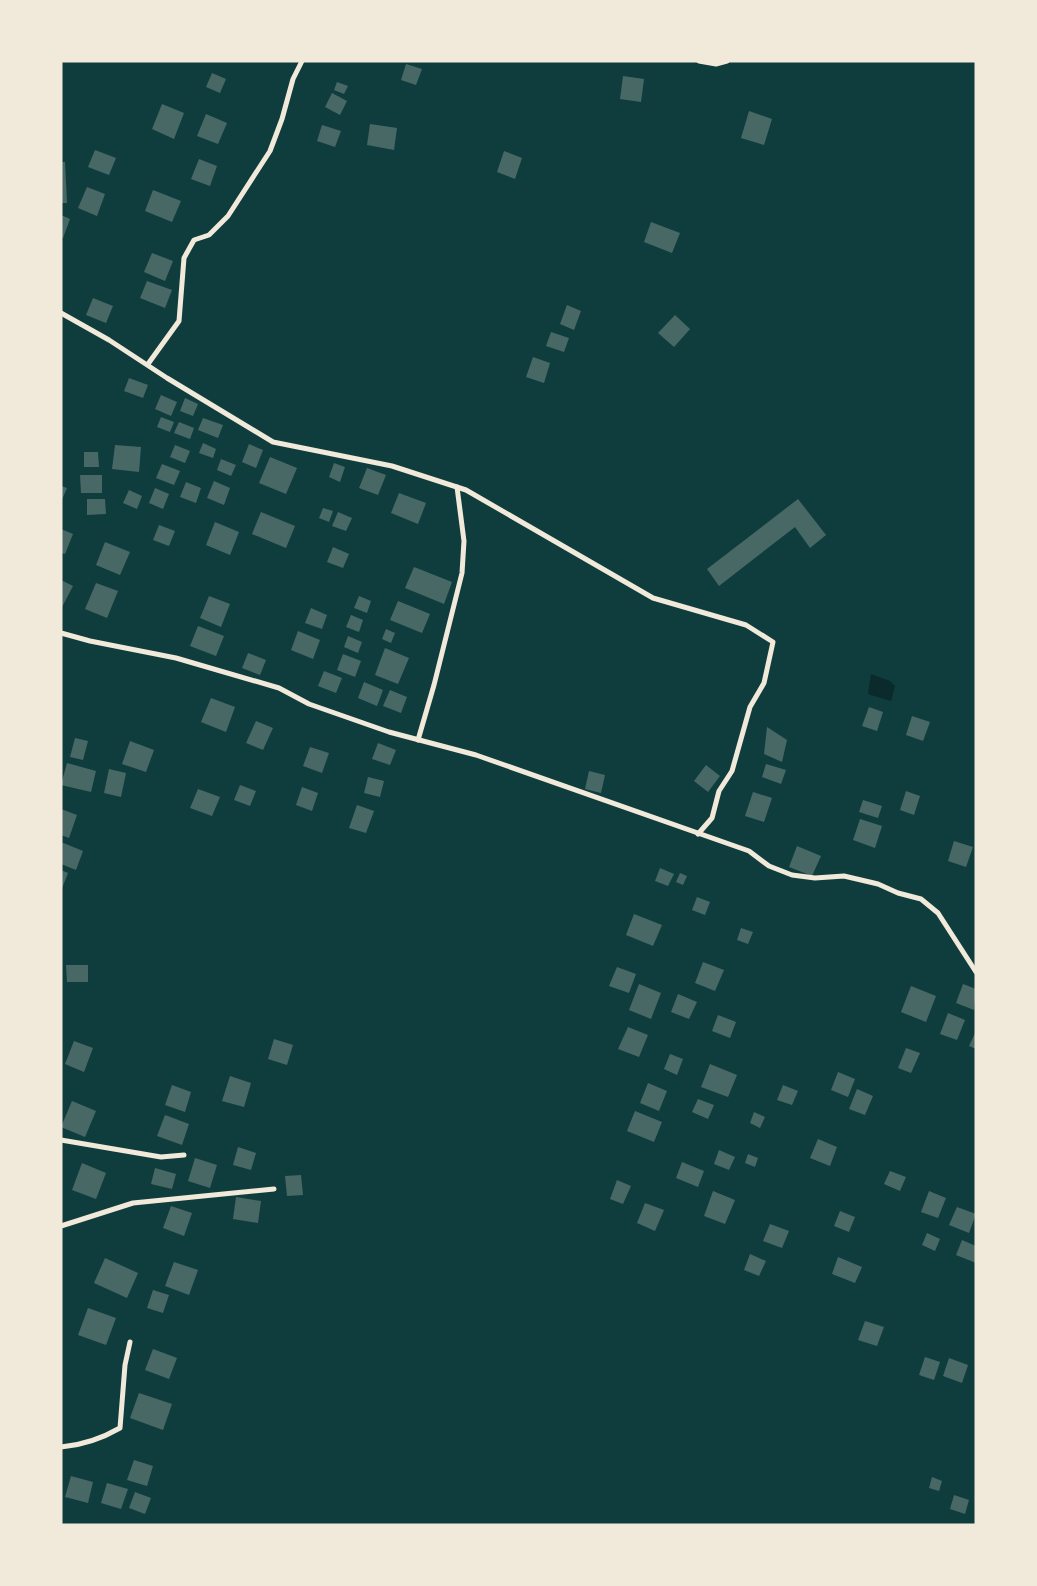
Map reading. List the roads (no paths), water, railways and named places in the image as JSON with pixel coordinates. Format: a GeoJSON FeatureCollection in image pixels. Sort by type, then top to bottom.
{"type":"FeatureCollection","features":[{"type":"Feature","properties":{"kind":"street"},"geometry":{"type":"LineString","coordinates":[[148,364],[179,321],[184,258],[194,240],[209,235],[228,216],[270,151],[282,119],[293,79],[302,61]]}},
{"type":"Feature","properties":{"kind":"street"},"geometry":{"type":"LineString","coordinates":[[699,61],[716,64],[728,61]]}},
{"type":"Feature","properties":{"kind":"street"},"geometry":{"type":"LineString","coordinates":[[61,313],[148,364],[167,378],[273,442],[392,466],[466,490],[653,598],[746,625],[773,642],[764,683],[750,707],[732,771],[719,790],[712,818],[698,834]]}},
{"type":"Feature","properties":{"kind":"street"},"geometry":{"type":"LineString","coordinates":[[418,740],[462,573],[464,541],[457,487]]}},
{"type":"Feature","properties":{"kind":"street"},"geometry":{"type":"LineString","coordinates":[[61,633],[90,641],[176,658],[279,688],[309,704],[418,740],[476,755],[749,852],[769,866],[792,875],[814,878],[844,876],[878,884],[898,893],[921,899],[938,913],[976,972]]}},
{"type":"Feature","properties":{"kind":"street"},"geometry":{"type":"LineString","coordinates":[[61,1140],[153,1156],[184,1155]]}},
{"type":"Feature","properties":{"kind":"street"},"geometry":{"type":"LineString","coordinates":[[61,1226],[133,1204],[274,1189]]}},
{"type":"Feature","properties":{"kind":"street"},"geometry":{"type":"LineString","coordinates":[[61,1447],[82,1445],[104,1438],[120,1428],[124,1365],[130,1342]]}},
{"type":"Feature","properties":{"kind":"water"},"geometry":{"type":"Polygon","coordinates":[[[871,674],[890,681],[895,686],[891,701],[868,694],[871,674]]]}}]}
